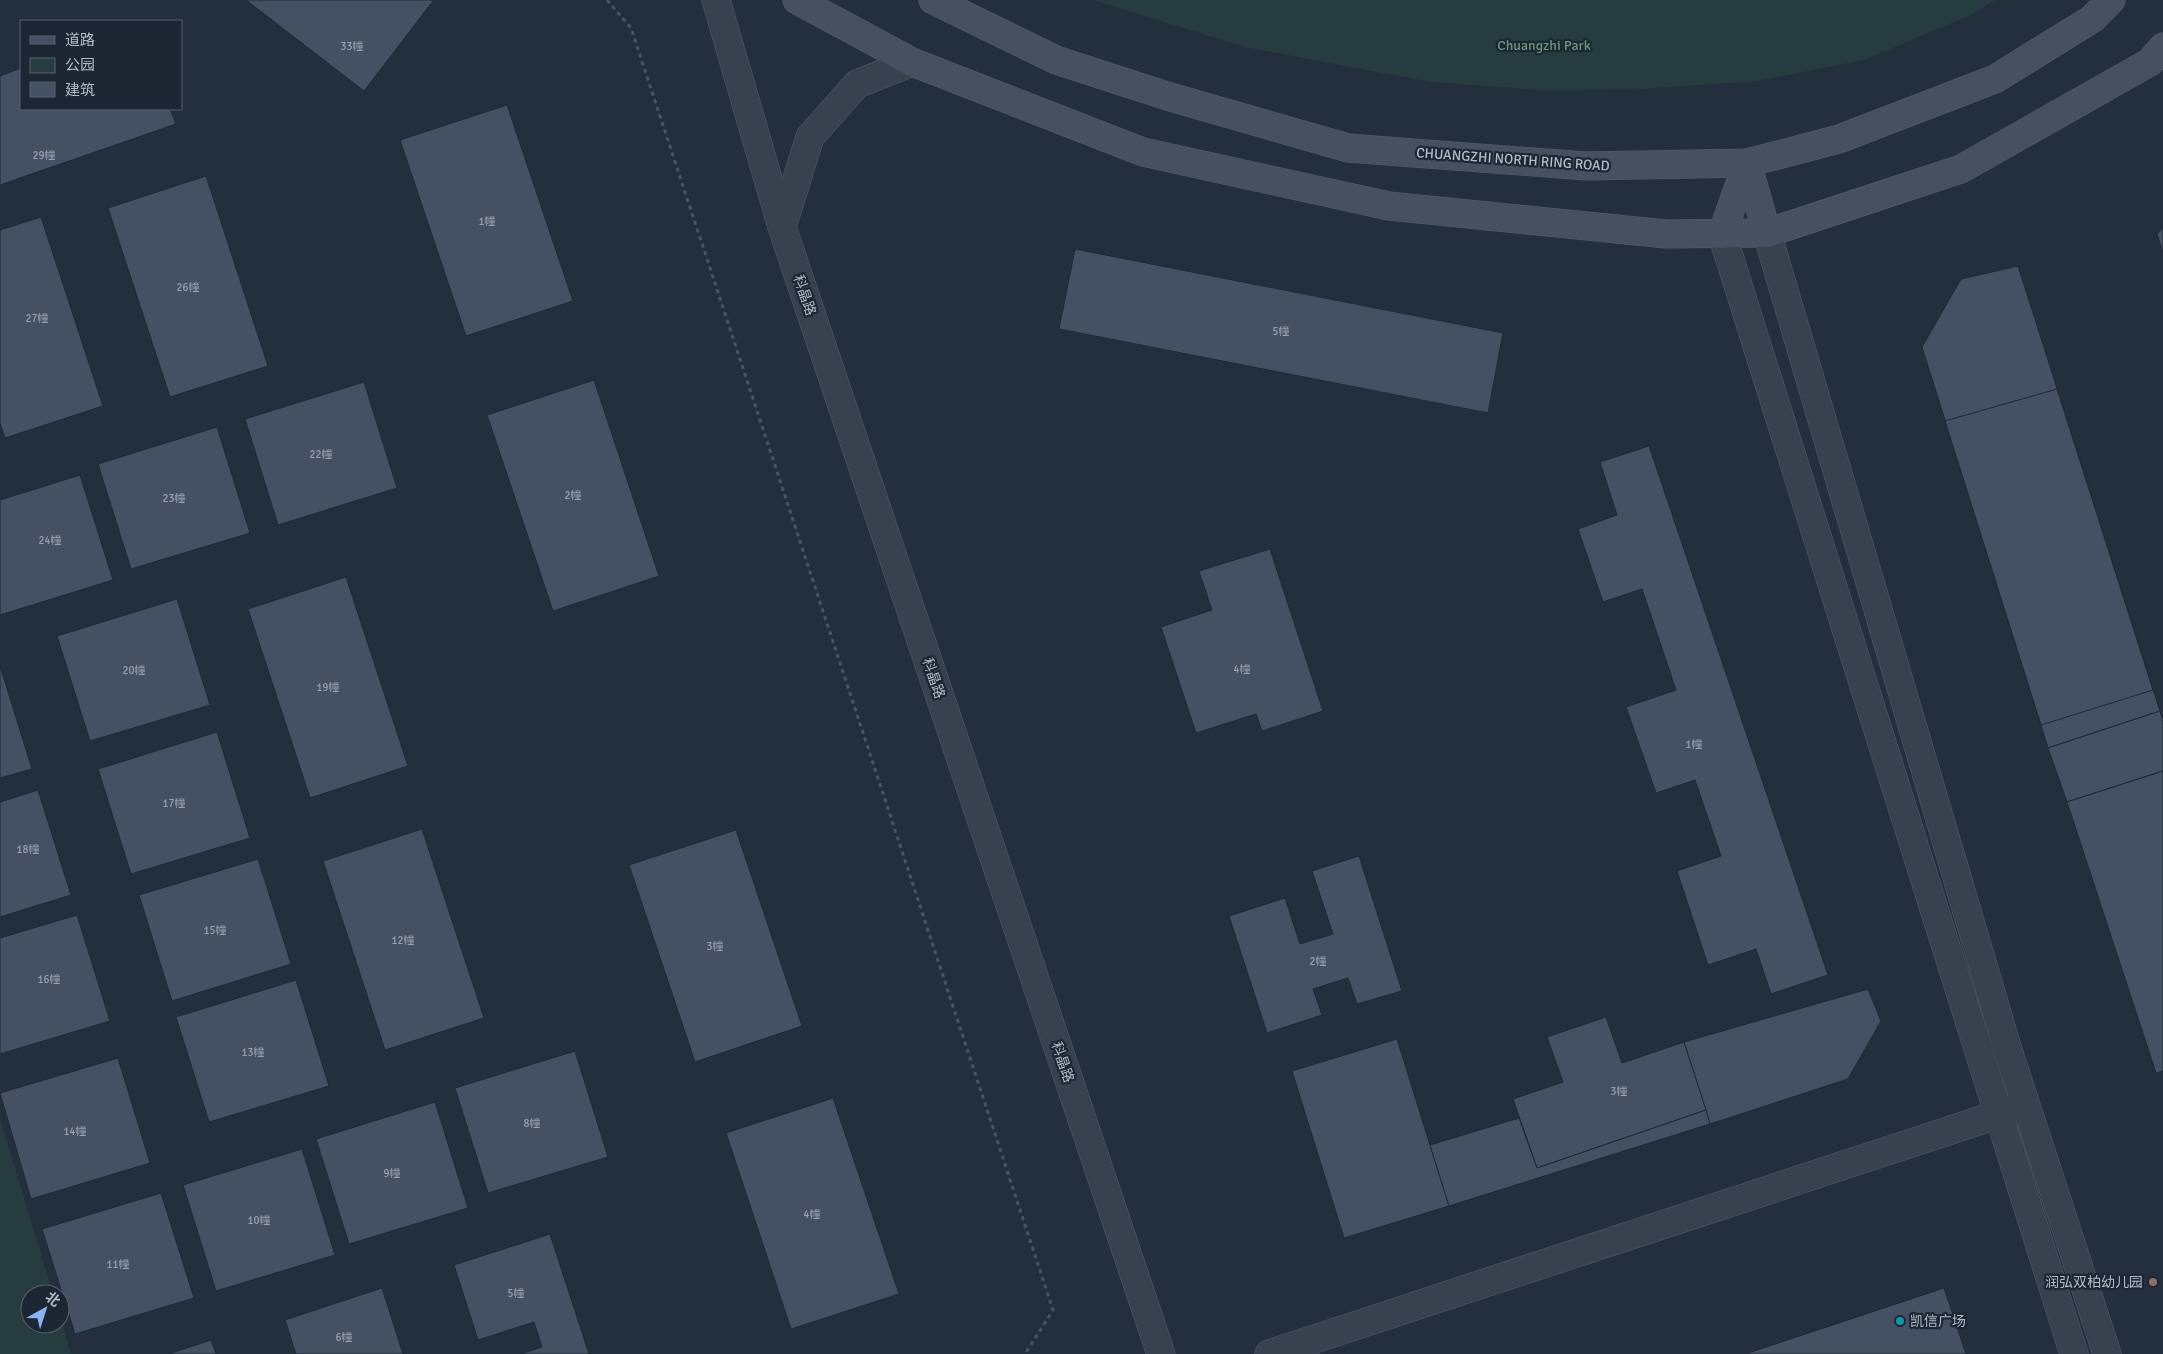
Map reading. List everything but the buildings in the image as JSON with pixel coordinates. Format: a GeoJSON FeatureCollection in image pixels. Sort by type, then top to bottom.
{"type":"FeatureCollection","features":[{"type":"Feature","properties":{"kind":"main road"},"geometry":{"type":"LineString","coordinates":[[797,0],[912,62],[1143,152],[1389,206],[1666,234],[1767,234],[1961,170],[2150,62],[2163,47]]}},
{"type":"Feature","properties":{"kind":"main road","name":"CHUANGZHI NORTH RING ROAD"},"geometry":{"type":"LineString","coordinates":[[933,0],[1056,60],[1166,96],[1348,148],[1586,166],[1747,163],[1839,139],[1995,79],[2092,19],[2111,0]]}},
{"type":"Feature","properties":{"kind":"main road"},"geometry":{"type":"LineString","coordinates":[[1722,234],[1747,163]]}},
{"type":"Feature","properties":{"kind":"main road"},"geometry":{"type":"LineString","coordinates":[[1747,163],[1767,234]]}},
{"type":"Feature","properties":{"kind":"street","name":"科晶路"},"geometry":{"type":"LineString","coordinates":[[716,0],[782,226],[1161,1354]]}},
{"type":"Feature","properties":{"kind":"street"},"geometry":{"type":"LineString","coordinates":[[782,226],[810,138],[857,84],[912,62]]}},
{"type":"Feature","properties":{"kind":"street"},"geometry":{"type":"LineString","coordinates":[[1722,234],[2074,1354]]}},
{"type":"Feature","properties":{"kind":"street"},"geometry":{"type":"LineString","coordinates":[[1767,234],[2026,1106],[2107,1354]]}},
{"type":"Feature","properties":{"kind":"street"},"geometry":{"type":"LineString","coordinates":[[1268,1354],[2026,1106]]}},
{"type":"Feature","properties":{"kind":"path"},"geometry":{"type":"LineString","coordinates":[[607,0],[631,28],[1053,1310],[1025,1354]]}},
{"type":"Feature","properties":{"kind":"green space","name":"Chuangzhi Park"},"geometry":{"type":"Polygon","coordinates":[[[1093,0],[1995,0],[1973,14],[1864,60],[1757,81],[1640,89],[1542,90],[1431,82],[1245,47],[1093,0]]]}},
{"type":"Feature","properties":{"kind":"green space"},"geometry":{"type":"Polygon","coordinates":[[[0,1118],[50,1284],[20,1284],[20,1334],[65,1334],[71,1354],[0,1354],[0,1118]]]}},
{"type":"Feature","properties":{"kind":"place","name":"润弘双柏幼儿园"},"geometry":{"type":"Point","coordinates":[2153,1282]}},
{"type":"Feature","properties":{"kind":"place","name":"凯信广场"},"geometry":{"type":"Point","coordinates":[1900,1321]}}]}
